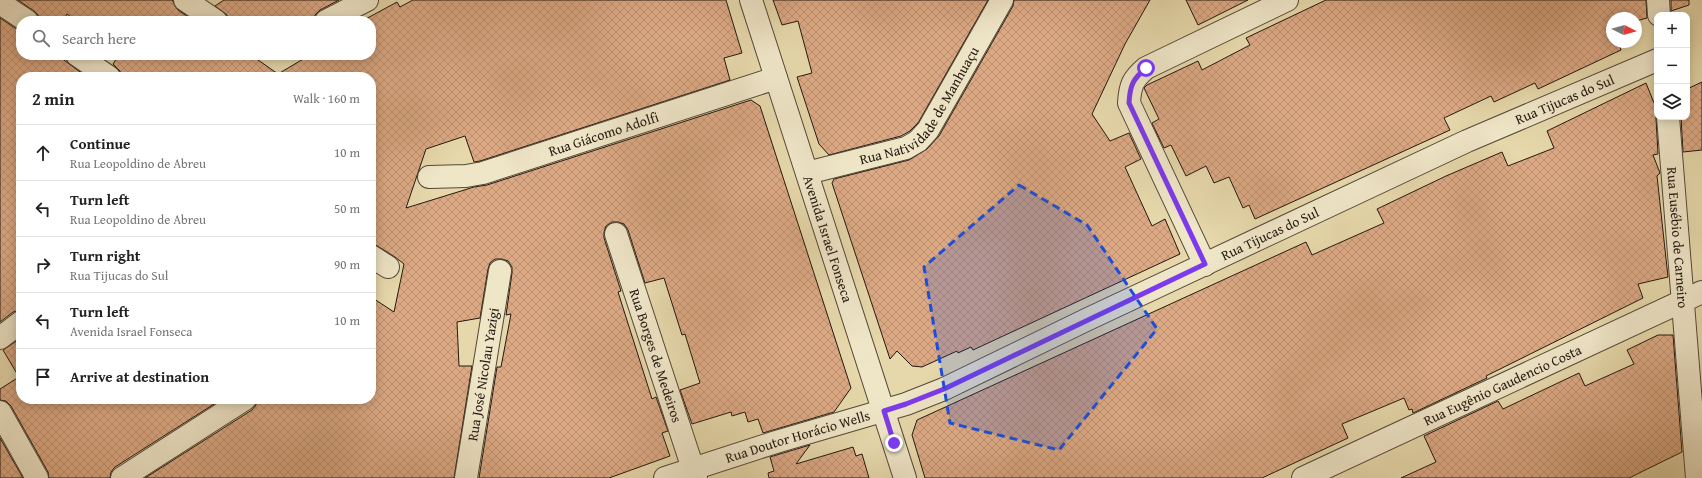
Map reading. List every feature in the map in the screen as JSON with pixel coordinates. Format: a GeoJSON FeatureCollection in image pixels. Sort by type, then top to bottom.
{"type":"FeatureCollection","features":[{"type":"Feature","properties":{"kind":"street"},"geometry":{"type":"LineString","coordinates":[[185,0],[209,16]]}},
{"type":"Feature","properties":{"kind":"street"},"geometry":{"type":"LineString","coordinates":[[336,16],[367,0]]}},
{"type":"Feature","properties":{"kind":"street","name":"Avenida Israel Fonseca"},"geometry":{"type":"LineString","coordinates":[[751,0],[905,478]]}},
{"type":"Feature","properties":{"kind":"street","name":"Rua Natividade de Manhuaçu"},"geometry":{"type":"LineString","coordinates":[[806,173],[906,148],[918,141],[928,130],[1002,0]]}},
{"type":"Feature","properties":{"kind":"street"},"geometry":{"type":"LineString","coordinates":[[1205,264],[1129,103],[1130,90],[1136,77],[1146,68],[1287,0]]}},
{"type":"Feature","properties":{"kind":"street"},"geometry":{"type":"LineString","coordinates":[[1658,0],[1659,12]]}},
{"type":"Feature","properties":{"kind":"street"},"geometry":{"type":"LineString","coordinates":[[0,3],[20,16]]}},
{"type":"Feature","properties":{"kind":"street"},"geometry":{"type":"LineString","coordinates":[[84,60],[102,72]]}},
{"type":"Feature","properties":{"kind":"street","name":"Rua Tijucas do Sul"},"geometry":{"type":"LineString","coordinates":[[884,411],[944,389],[1467,141],[1654,61]]}},
{"type":"Feature","properties":{"kind":"street","name":"Rua Giácomo Adolfi"},"geometry":{"type":"LineString","coordinates":[[429,177],[466,176],[482,173],[776,78]]}},
{"type":"Feature","properties":{"kind":"street","name":"Rua Eusébio de Carneiro"},"geometry":{"type":"LineString","coordinates":[[1668,120],[1693,297],[1697,478]]}},
{"type":"Feature","properties":{"kind":"street","name":"Rua Borges de Medeiros"},"geometry":{"type":"LineString","coordinates":[[616,234],[694,474]]}},
{"type":"Feature","properties":{"kind":"street","name":"Rua José Nicolau Yazigi"},"geometry":{"type":"LineString","coordinates":[[466,478],[500,271]]}},
{"type":"Feature","properties":{"kind":"street","name":"Rua Eugênio Gaudencio Costa"},"geometry":{"type":"LineString","coordinates":[[1303,478],[1693,297]]}},
{"type":"Feature","properties":{"kind":"street"},"geometry":{"type":"LineString","coordinates":[[0,338],[16,326]]}},
{"type":"Feature","properties":{"kind":"street"},"geometry":{"type":"LineString","coordinates":[[122,478],[238,404]]}},
{"type":"Feature","properties":{"kind":"street","name":"Rua Doutor Horácio Wells"},"geometry":{"type":"LineString","coordinates":[[665,478],[694,474],[776,442],[884,411]]}},
{"type":"Feature","properties":{"kind":"street"},"geometry":{"type":"LineString","coordinates":[[0,412],[37,478]]}},
{"type":"Feature","properties":{"kind":"highlighted area"},"geometry":{"type":"Polygon","coordinates":[[[1019,185],[1087,225],[1157,329],[1059,450],[950,423],[924,267],[1019,185]]]}},
{"type":"Feature","properties":{"kind":"building"},"geometry":{"type":"Polygon","coordinates":[[[18,0],[172,0],[178,10],[187,16],[70,16],[67,14],[66,16],[38,16],[34,11],[18,0]]]}},
{"type":"Feature","properties":{"kind":"building"},"geometry":{"type":"Polygon","coordinates":[[[224,0],[339,0],[320,10],[315,16],[227,16],[215,6],[224,0]]]}},
{"type":"Feature","properties":{"kind":"building"},"geometry":{"type":"Polygon","coordinates":[[[413,0],[726,0],[742,53],[724,58],[730,80],[480,161],[474,162],[465,136],[426,149],[406,208],[474,187],[487,185],[751,100],[760,106],[851,388],[834,412],[763,433],[758,419],[748,422],[745,412],[732,416],[731,412],[692,424],[680,390],[700,383],[685,334],[682,335],[664,278],[645,283],[628,230],[624,224],[612,222],[606,226],[604,238],[621,291],[618,292],[652,399],[656,397],[668,431],[662,433],[670,456],[609,478],[479,478],[497,367],[501,367],[511,314],[506,315],[512,267],[508,261],[495,259],[490,263],[488,269],[480,318],[457,322],[459,366],[472,366],[454,478],[145,478],[252,410],[256,404],[376,404],[376,300],[394,312],[404,264],[376,245],[376,72],[281,72],[302,60],[376,60],[376,16],[371,16],[397,2],[400,7],[413,0]]]}},
{"type":"Feature","properties":{"kind":"building"},"geometry":{"type":"Polygon","coordinates":[[[773,0],[988,0],[918,123],[910,131],[901,136],[829,155],[819,144],[797,77],[812,73],[798,21],[782,25],[773,0]]]}},
{"type":"Feature","properties":{"kind":"building"},"geometry":{"type":"Polygon","coordinates":[[[1014,0],[1150,0],[1125,44],[1092,114],[1110,141],[1129,133],[1141,159],[1125,167],[1152,226],[1165,219],[1180,254],[973,350],[971,347],[958,353],[957,351],[922,367],[912,366],[897,351],[890,359],[832,183],[834,179],[909,160],[927,149],[939,136],[1013,6],[1014,0]]]}},
{"type":"Feature","properties":{"kind":"building"},"geometry":{"type":"Polygon","coordinates":[[[1186,0],[1248,0],[1198,25],[1186,0]]]}},
{"type":"Feature","properties":{"kind":"building"},"geometry":{"type":"Polygon","coordinates":[[[1326,0],[1646,0],[1647,18],[1642,19],[1642,12],[1606,12],[1606,48],[1620,48],[1621,50],[1538,89],[1535,83],[1494,102],[1491,96],[1444,118],[1450,130],[1255,219],[1249,205],[1243,208],[1229,177],[1214,183],[1206,166],[1186,176],[1171,145],[1164,148],[1152,123],[1159,119],[1144,88],[1147,85],[1198,61],[1202,70],[1250,45],[1246,38],[1326,0]]]}},
{"type":"Feature","properties":{"kind":"building"},"geometry":{"type":"Polygon","coordinates":[[[1671,0],[1689,0],[1689,5],[1671,11],[1671,0]]]}},
{"type":"Feature","properties":{"kind":"building"},"geometry":{"type":"Polygon","coordinates":[[[0,18],[16,29],[16,60],[64,60],[80,72],[16,72],[16,311],[0,322],[0,18]]]}},
{"type":"Feature","properties":{"kind":"building"},"geometry":{"type":"Polygon","coordinates":[[[116,60],[258,60],[275,72],[120,72],[113,64],[116,60]]]}},
{"type":"Feature","properties":{"kind":"building"},"geometry":{"type":"Polygon","coordinates":[[[1702,82],[1702,150],[1683,152],[1681,120],[1690,120],[1690,88],[1702,82]]]}},
{"type":"Feature","properties":{"kind":"building"},"geometry":{"type":"Polygon","coordinates":[[[1646,83],[1654,103],[1654,120],[1656,120],[1658,154],[1653,155],[1660,173],[1657,176],[1668,277],[1638,284],[1643,298],[1486,376],[1487,378],[1413,413],[1412,409],[1409,410],[1404,398],[1342,424],[1348,438],[1262,478],[925,478],[912,435],[917,420],[1306,242],[1312,255],[1384,223],[1377,209],[1446,176],[1502,152],[1508,166],[1554,148],[1547,131],[1646,83]]]}},
{"type":"Feature","properties":{"kind":"building"},"geometry":{"type":"Polygon","coordinates":[[[1658,335],[1673,335],[1682,452],[1629,478],[1401,478],[1436,462],[1424,436],[1498,401],[1503,409],[1579,373],[1585,386],[1634,364],[1627,350],[1658,335]]]}},
{"type":"Feature","properties":{"kind":"building"},"geometry":{"type":"Polygon","coordinates":[[[16,341],[16,372],[3,350],[16,341]]]}},
{"type":"Feature","properties":{"kind":"building"},"geometry":{"type":"Polygon","coordinates":[[[16,379],[16,404],[214,404],[115,467],[111,472],[110,478],[49,478],[48,472],[11,406],[6,401],[0,400],[0,389],[16,379]]]}},
{"type":"Feature","properties":{"kind":"building"},"geometry":{"type":"Polygon","coordinates":[[[0,438],[23,478],[0,478],[0,438]]]}},
{"type":"Feature","properties":{"kind":"building"},"geometry":{"type":"Polygon","coordinates":[[[810,445],[796,464],[853,447],[856,456],[862,454],[869,478],[769,478],[768,473],[774,471],[770,457],[810,445]]]}},
{"type":"Feature","properties":{"kind":"route"},"geometry":{"type":"LineString","coordinates":[[894,443],[884,411],[944,389],[1205,264],[1129,103],[1130,90],[1136,77],[1146,68]]}}]}
